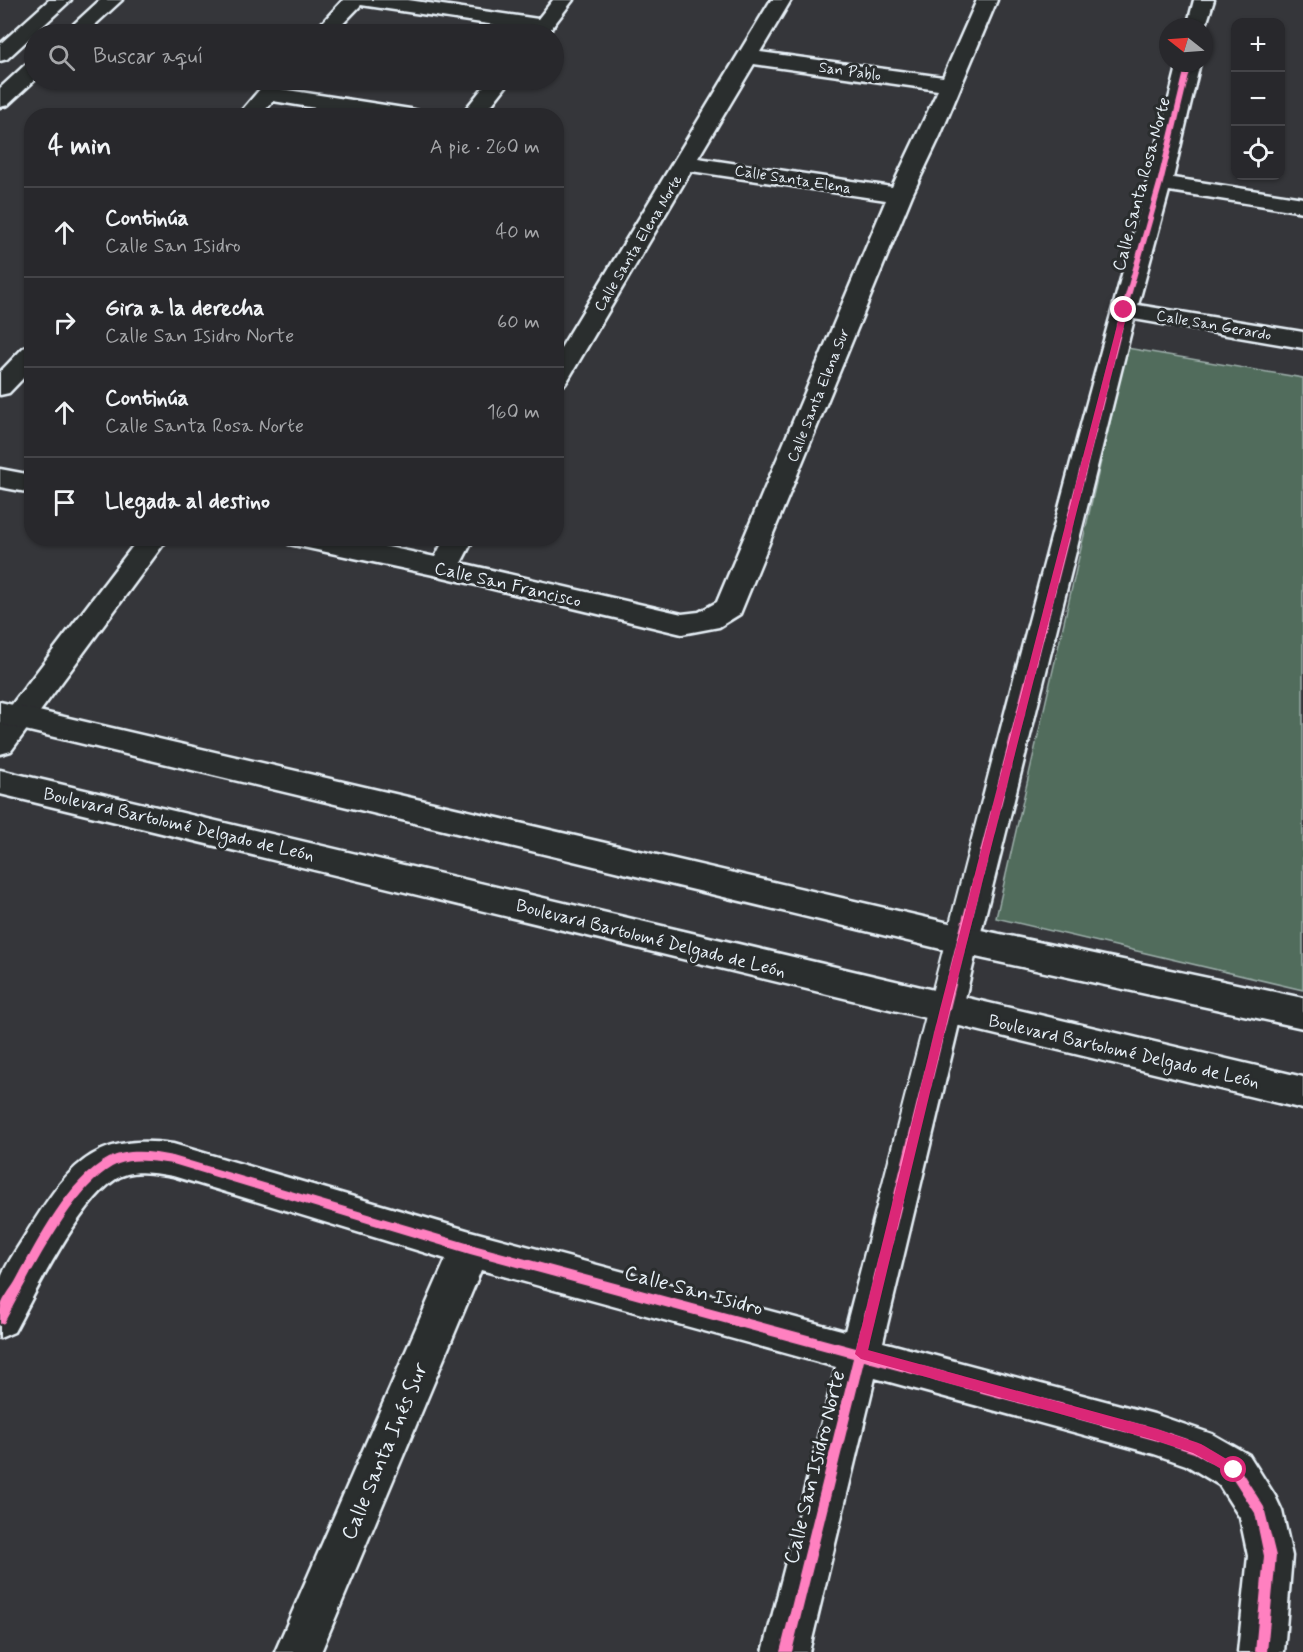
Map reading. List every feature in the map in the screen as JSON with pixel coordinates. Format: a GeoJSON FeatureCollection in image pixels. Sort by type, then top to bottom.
{"type":"FeatureCollection","features":[{"type":"Feature","properties":{"kind":"street"},"geometry":{"type":"LineString","coordinates":[[34,24],[61,0]]}},
{"type":"Feature","properties":{"kind":"street"},"geometry":{"type":"LineString","coordinates":[[84,24],[112,0]]}},
{"type":"Feature","properties":{"kind":"street"},"geometry":{"type":"LineString","coordinates":[[331,24],[354,0]]}},
{"type":"Feature","properties":{"kind":"street"},"geometry":{"type":"LineString","coordinates":[[366,0],[505,24]]}},
{"type":"Feature","properties":{"kind":"street"},"geometry":{"type":"LineString","coordinates":[[545,24],[563,0]]}},
{"type":"Feature","properties":{"kind":"street","name":"Calle Santa Elena Norte"},"geometry":{"type":"LineString","coordinates":[[564,365],[781,0]]}},
{"type":"Feature","properties":{"kind":"street","name":"Calle Santa Elena Sur"},"geometry":{"type":"LineString","coordinates":[[682,624],[709,621],[730,607],[900,195],[929,136],[987,0]]}},
{"type":"Feature","properties":{"kind":"street"},"geometry":{"type":"LineString","coordinates":[[1199,18],[1204,0]]}},
{"type":"Feature","properties":{"kind":"street"},"geometry":{"type":"LineString","coordinates":[[0,55],[24,33]]}},
{"type":"Feature","properties":{"kind":"street","name":"San Pablo"},"geometry":{"type":"LineString","coordinates":[[749,57],[951,85]]}},
{"type":"Feature","properties":{"kind":"street","name":"Calle Santa Rosa Norte"},"geometry":{"type":"LineString","coordinates":[[962,940],[1124,310],[1160,183],[1187,72]]}},
{"type":"Feature","properties":{"kind":"street"},"geometry":{"type":"LineString","coordinates":[[0,100],[8,83],[24,74]]}},
{"type":"Feature","properties":{"kind":"street"},"geometry":{"type":"LineString","coordinates":[[255,108],[271,90]]}},
{"type":"Feature","properties":{"kind":"street"},"geometry":{"type":"LineString","coordinates":[[288,90],[372,108]]}},
{"type":"Feature","properties":{"kind":"street"},"geometry":{"type":"LineString","coordinates":[[477,108],[492,90]]}},
{"type":"Feature","properties":{"kind":"street","name":"Calle Santa Elena"},"geometry":{"type":"LineString","coordinates":[[686,163],[900,195]]}},
{"type":"Feature","properties":{"kind":"street"},"geometry":{"type":"LineString","coordinates":[[1160,183],[1303,205]]}},
{"type":"Feature","properties":{"kind":"street","name":"Calle San Gerardo"},"geometry":{"type":"LineString","coordinates":[[1124,310],[1303,340]]}},
{"type":"Feature","properties":{"kind":"street"},"geometry":{"type":"LineString","coordinates":[[0,387],[24,362]]}},
{"type":"Feature","properties":{"kind":"street"},"geometry":{"type":"LineString","coordinates":[[0,478],[24,482]]}},
{"type":"Feature","properties":{"kind":"street"},"geometry":{"type":"LineString","coordinates":[[0,743],[10,715],[147,546]]}},
{"type":"Feature","properties":{"kind":"street","name":"Calle San Francisco"},"geometry":{"type":"LineString","coordinates":[[336,546],[682,624]]}},
{"type":"Feature","properties":{"kind":"street"},"geometry":{"type":"LineString","coordinates":[[442,568],[455,546]]}},
{"type":"Feature","properties":{"kind":"street"},"geometry":{"type":"LineString","coordinates":[[10,715],[962,940],[1303,1013]]}},
{"type":"Feature","properties":{"kind":"street","name":"Boulevard Bartolomé Delgado de León"},"geometry":{"type":"LineString","coordinates":[[0,782],[1303,1093]]}},
{"type":"Feature","properties":{"kind":"street","name":"Calle San Isidro Norte"},"geometry":{"type":"LineString","coordinates":[[786,1652],[962,940]]}},
{"type":"Feature","properties":{"kind":"street","name":"Calle San Isidro"},"geometry":{"type":"LineString","coordinates":[[0,1319],[66,1206],[87,1179],[113,1161],[137,1155],[172,1160],[470,1249],[1154,1434],[1197,1449],[1234,1470],[1260,1511],[1270,1556],[1261,1652]]}},
{"type":"Feature","properties":{"kind":"street","name":"Calle Santa Inés Sur"},"geometry":{"type":"LineString","coordinates":[[298,1652],[470,1249]]}},
{"type":"Feature","properties":{"kind":"green space"},"geometry":{"type":"Polygon","coordinates":[[[1127,348],[1303,378],[1303,990],[996,918],[1127,348]]]}},
{"type":"Feature","properties":{"kind":"cycle path"},"geometry":{"type":"LineString","coordinates":[[786,1652],[962,940],[1124,310],[1160,183],[1187,72]]}},
{"type":"Feature","properties":{"kind":"cycle path"},"geometry":{"type":"LineString","coordinates":[[0,1319],[35,1255],[65,1208],[81,1187],[98,1171],[114,1161],[129,1157],[143,1156],[173,1160],[470,1249],[1154,1434],[1197,1448],[1234,1470],[1260,1511],[1270,1556],[1261,1652]]}},
{"type":"Feature","properties":{"kind":"route"},"geometry":{"type":"LineString","coordinates":[[1124,310],[945,1009],[861,1354],[1154,1434],[1197,1449],[1234,1470]]}}]}
